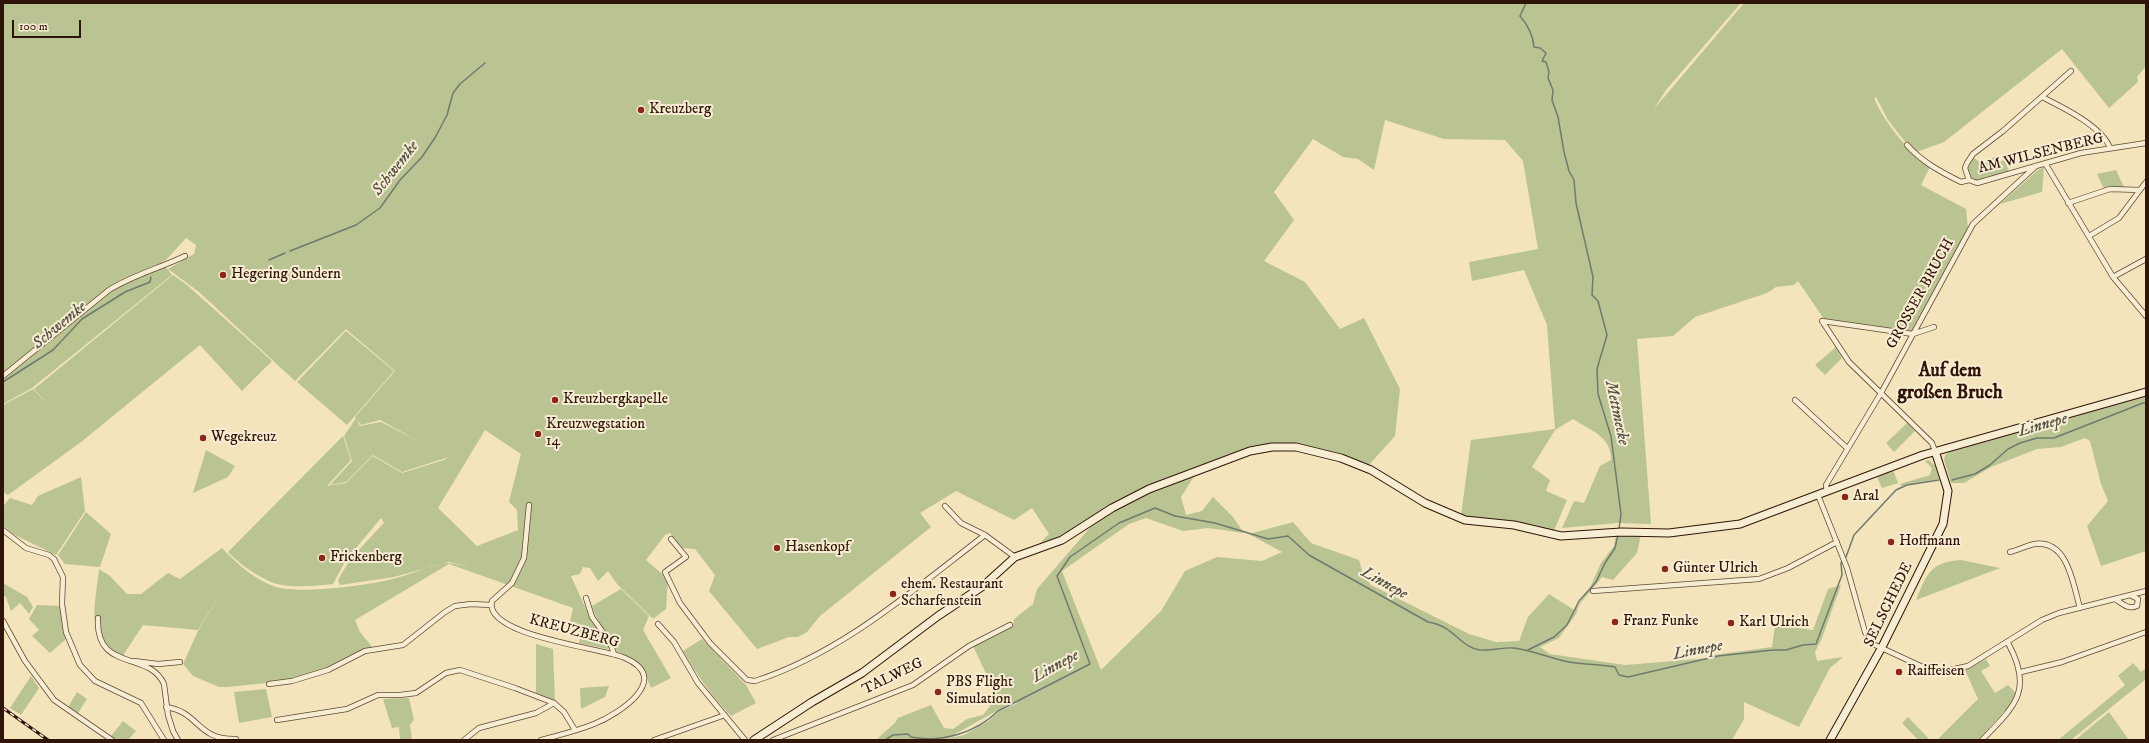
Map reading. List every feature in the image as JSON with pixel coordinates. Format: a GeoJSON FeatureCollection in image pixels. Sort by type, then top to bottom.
{"type":"FeatureCollection","features":[{"type":"Feature","properties":{"kind":"main road"},"geometry":{"type":"LineString","coordinates":[[754,740],[812,702],[862,673],[938,616],[984,586],[1015,557],[1062,540],[1117,505],[1149,489],[1240,454],[1279,446],[1296,447],[1317,451],[1357,464],[1377,473],[1416,499],[1460,518],[1514,525],[1561,536],[1618,532],[1669,533],[1730,526],[1751,520],[1935,451],[2146,392]]}},
{"type":"Feature","properties":{"kind":"main road","name":"SELSCHEDE"},"geometry":{"type":"LineString","coordinates":[[1830,740],[1882,647],[1940,531],[1946,513],[1948,491],[1935,451]]}},
{"type":"Feature","properties":{"kind":"street"},"geometry":{"type":"LineString","coordinates":[[1969,180],[1965,173],[1968,159],[2072,71]]}},
{"type":"Feature","properties":{"kind":"street"},"geometry":{"type":"LineString","coordinates":[[2042,96],[2084,122],[2107,141],[2110,148]]}},
{"type":"Feature","properties":{"kind":"street","name":"AM WILSENBERG"},"geometry":{"type":"LineString","coordinates":[[1907,145],[1927,164],[1961,182],[1969,180],[1977,183],[2045,162],[2081,153],[2146,143]]}},
{"type":"Feature","properties":{"kind":"street"},"geometry":{"type":"LineString","coordinates":[[2045,162],[2113,277],[2146,316]]}},
{"type":"Feature","properties":{"kind":"street","name":"GROSSER BRUCH"},"geometry":{"type":"LineString","coordinates":[[1826,492],[1826,485],[1881,393],[1973,224],[2036,166]]}},
{"type":"Feature","properties":{"kind":"street"},"geometry":{"type":"LineString","coordinates":[[2088,236],[2119,218],[2146,182]]}},
{"type":"Feature","properties":{"kind":"street"},"geometry":{"type":"LineString","coordinates":[[2068,203],[2110,189],[2140,190]]}},
{"type":"Feature","properties":{"kind":"street"},"geometry":{"type":"LineString","coordinates":[[3,376],[109,290],[122,282],[161,268],[185,256]]}},
{"type":"Feature","properties":{"kind":"street"},"geometry":{"type":"LineString","coordinates":[[2113,277],[2146,259]]}},
{"type":"Feature","properties":{"kind":"street"},"geometry":{"type":"LineString","coordinates":[[1934,327],[1913,334],[1822,321],[1843,354],[1932,443],[1935,451]]}},
{"type":"Feature","properties":{"kind":"street"},"geometry":{"type":"LineString","coordinates":[[1795,400],[1847,448]]}},
{"type":"Feature","properties":{"kind":"street"},"geometry":{"type":"LineString","coordinates":[[1818,495],[1842,554],[1865,632],[1873,644],[1882,647],[1914,664],[1941,672],[1968,666],[2008,643],[2042,620],[2080,608],[2132,596],[2146,591]]}},
{"type":"Feature","properties":{"kind":"street"},"geometry":{"type":"LineString","coordinates":[[269,684],[292,681],[328,670],[362,652],[403,645],[445,612],[455,606],[471,604],[491,605],[494,598],[514,580],[524,558],[529,505]]}},
{"type":"Feature","properties":{"kind":"street"},"geometry":{"type":"LineString","coordinates":[[945,506],[961,523],[985,535],[1015,557]]}},
{"type":"Feature","properties":{"kind":"street"},"geometry":{"type":"LineString","coordinates":[[3,530],[26,548],[49,555],[54,559],[62,574],[62,604],[66,632],[80,665],[95,681],[141,702],[164,740]]}},
{"type":"Feature","properties":{"kind":"street"},"geometry":{"type":"LineString","coordinates":[[671,539],[686,557],[665,572],[680,603],[710,643],[747,680],[754,681],[823,652],[845,639],[884,612],[985,535]]}},
{"type":"Feature","properties":{"kind":"street"},"geometry":{"type":"LineString","coordinates":[[1593,591],[1759,579],[1788,568],[1837,542]]}},
{"type":"Feature","properties":{"kind":"street"},"geometry":{"type":"LineString","coordinates":[[2010,552],[2034,544],[2045,544],[2053,548],[2066,562],[2080,608]]}},
{"type":"Feature","properties":{"kind":"street"},"geometry":{"type":"LineString","coordinates":[[2115,599],[2132,608],[2137,606],[2139,602],[2138,599],[2132,596]]}},
{"type":"Feature","properties":{"kind":"street"},"geometry":{"type":"LineString","coordinates":[[586,598],[592,617],[611,644],[614,654]]}},
{"type":"Feature","properties":{"kind":"street","name":"KREUZBERG"},"geometry":{"type":"LineString","coordinates":[[491,605],[500,620],[528,633],[614,654],[626,659],[637,667],[644,678],[643,688],[636,696],[605,719],[541,740]]}},
{"type":"Feature","properties":{"kind":"street"},"geometry":{"type":"LineString","coordinates":[[98,618],[97,632],[102,644],[114,654],[133,661],[161,679],[164,684],[166,707],[172,728],[178,740]]}},
{"type":"Feature","properties":{"kind":"street"},"geometry":{"type":"LineString","coordinates":[[3,621],[37,679],[54,700],[112,740]]}},
{"type":"Feature","properties":{"kind":"street"},"geometry":{"type":"LineString","coordinates":[[658,624],[674,642],[698,683],[745,740]]}},
{"type":"Feature","properties":{"kind":"street","name":"TALWEG"},"geometry":{"type":"LineString","coordinates":[[774,740],[780,739],[913,685],[969,646],[1010,625]]}},
{"type":"Feature","properties":{"kind":"street"},"geometry":{"type":"LineString","coordinates":[[2021,672],[2062,662],[2146,632]]}},
{"type":"Feature","properties":{"kind":"street"},"geometry":{"type":"LineString","coordinates":[[1982,740],[2009,712],[2016,700],[2020,686],[2021,672],[2016,657],[2008,643]]}},
{"type":"Feature","properties":{"kind":"street"},"geometry":{"type":"LineString","coordinates":[[133,661],[140,660],[158,664],[180,662]]}},
{"type":"Feature","properties":{"kind":"street"},"geometry":{"type":"LineString","coordinates":[[277,720],[347,709],[378,694],[400,695],[416,692],[443,674],[456,670],[468,672],[554,703],[564,712],[575,730]]}},
{"type":"Feature","properties":{"kind":"street"},"geometry":{"type":"LineString","coordinates":[[464,740],[479,728],[536,713],[554,703]]}},
{"type":"Feature","properties":{"kind":"street"},"geometry":{"type":"LineString","coordinates":[[166,707],[181,710],[212,736],[222,739],[236,739]]}},
{"type":"Feature","properties":{"kind":"street"},"geometry":{"type":"LineString","coordinates":[[654,740],[725,715]]}},
{"type":"Feature","properties":{"kind":"green space"},"geometry":{"type":"Polygon","coordinates":[[[3,3],[1741,3],[1666,90],[1654,109],[1744,3],[2146,3],[2146,66],[2137,77],[2138,82],[2109,108],[2062,49],[1944,142],[1914,153],[1888,120],[1876,97],[1874,98],[1884,117],[1898,136],[1914,154],[1930,167],[1921,185],[1966,209],[1968,228],[1911,332],[1824,319],[1798,281],[1794,285],[1776,287],[1767,293],[1695,317],[1673,336],[1637,339],[1651,524],[1618,523],[1562,528],[1574,501],[1584,503],[1600,466],[1611,460],[1608,445],[1604,440],[1599,435],[1573,419],[1555,430],[1532,467],[1550,480],[1546,491],[1567,500],[1553,533],[1461,516],[1471,440],[1555,429],[1547,325],[1524,270],[1472,281],[1469,262],[1538,249],[1523,161],[1505,140],[1444,139],[1385,120],[1374,170],[1358,159],[1343,157],[1313,139],[1274,192],[1294,220],[1264,261],[1305,282],[1340,329],[1364,318],[1400,389],[1395,436],[1368,466],[1285,444],[1167,479],[1065,535],[1035,548],[1049,534],[1032,508],[1014,520],[956,491],[920,513],[931,527],[820,616],[807,632],[798,637],[789,637],[757,649],[709,591],[715,575],[695,549],[682,548],[670,533],[665,535],[646,560],[668,579],[666,609],[653,619],[617,584],[608,571],[598,581],[590,568],[583,567],[580,574],[571,576],[590,618],[610,644],[610,648],[607,649],[579,643],[580,629],[569,626],[573,608],[449,564],[355,620],[360,632],[373,648],[356,653],[341,664],[287,681],[219,687],[193,676],[183,664],[198,631],[225,586],[198,630],[143,625],[122,657],[108,649],[101,641],[95,622],[94,611],[99,569],[110,576],[127,594],[141,594],[168,573],[180,579],[222,548],[240,566],[254,576],[268,584],[287,589],[300,590],[363,585],[395,578],[426,568],[394,577],[340,585],[338,580],[347,564],[384,523],[381,518],[346,560],[333,584],[297,586],[277,584],[264,579],[251,571],[228,552],[343,436],[351,460],[327,486],[346,483],[373,456],[402,473],[444,460],[449,457],[402,472],[373,455],[346,482],[330,485],[352,461],[344,436],[356,418],[355,417],[395,371],[346,329],[295,381],[199,292],[168,269],[194,254],[196,245],[186,238],[166,260],[162,262],[172,275],[32,388],[3,404],[3,3]],[[356,419],[360,426],[381,422],[420,442],[380,420],[361,425],[356,419]],[[485,430],[438,508],[477,546],[518,530],[517,510],[509,502],[521,454],[485,430]],[[449,562],[441,564],[450,563],[471,567],[449,562]]]}},
{"type":"Feature","properties":{"kind":"green space"},"geometry":{"type":"Polygon","coordinates":[[[1996,156],[1998,162],[2005,160],[2009,172],[1977,181],[1970,178],[1967,170],[1973,157],[1982,164],[1996,156]]]}},
{"type":"Feature","properties":{"kind":"green space"},"geometry":{"type":"Polygon","coordinates":[[[2044,167],[2042,192],[2000,204],[2038,170],[2044,167]]]}},
{"type":"Feature","properties":{"kind":"green space"},"geometry":{"type":"Polygon","coordinates":[[[2116,170],[2124,187],[2104,189],[2097,174],[2116,170]]]}},
{"type":"Feature","properties":{"kind":"green space"},"geometry":{"type":"Polygon","coordinates":[[[173,275],[187,285],[272,361],[242,391],[200,345],[81,442],[8,495],[3,492],[3,405],[33,389],[51,408],[34,389],[173,275]]]}},
{"type":"Feature","properties":{"kind":"green space"},"geometry":{"type":"Polygon","coordinates":[[[346,331],[394,371],[347,425],[297,382],[346,331]]]}},
{"type":"Feature","properties":{"kind":"green space"},"geometry":{"type":"Polygon","coordinates":[[[1836,347],[1842,358],[1825,375],[1815,365],[1836,347]]]}},
{"type":"Feature","properties":{"kind":"green space"},"geometry":{"type":"Polygon","coordinates":[[[2146,395],[2146,551],[2101,566],[2087,526],[2108,501],[2101,484],[2090,441],[2085,438],[2061,447],[2037,449],[1991,467],[1964,483],[1951,483],[1944,460],[1945,455],[1954,449],[2146,395]]]}},
{"type":"Feature","properties":{"kind":"green space"},"geometry":{"type":"Polygon","coordinates":[[[1907,423],[1915,431],[1894,452],[1886,443],[1907,423]]]}},
{"type":"Feature","properties":{"kind":"green space"},"geometry":{"type":"Polygon","coordinates":[[[206,450],[235,466],[228,477],[193,493],[206,450]]]}},
{"type":"Feature","properties":{"kind":"green space"},"geometry":{"type":"Polygon","coordinates":[[[1929,460],[1935,466],[1939,479],[1901,486],[1900,484],[1930,475],[1932,468],[1925,461],[1929,460]]]}},
{"type":"Feature","properties":{"kind":"green space"},"geometry":{"type":"Polygon","coordinates":[[[1893,470],[1898,483],[1882,488],[1877,477],[1893,470]]]}},
{"type":"Feature","properties":{"kind":"green space"},"geometry":{"type":"Polygon","coordinates":[[[1195,475],[1181,497],[1186,515],[1202,511],[1213,497],[1233,517],[1244,533],[1208,528],[1183,531],[1146,518],[1129,524],[1062,571],[1101,670],[1161,611],[1185,571],[1217,557],[1262,561],[1282,552],[1249,534],[1293,522],[1311,543],[1359,560],[1363,574],[1371,585],[1469,634],[1496,642],[1519,641],[1528,617],[1549,594],[1574,610],[1589,590],[1601,563],[1614,546],[1616,535],[1641,535],[1637,553],[1613,580],[1602,577],[1579,605],[1576,614],[1559,638],[1540,647],[1550,654],[1625,665],[1709,658],[1714,655],[1772,647],[1775,625],[1813,630],[1828,589],[1841,585],[1822,638],[1815,652],[1817,661],[1843,657],[1830,668],[1799,727],[1744,702],[1744,719],[1732,740],[878,740],[879,737],[895,723],[898,718],[931,705],[944,728],[953,729],[967,719],[983,715],[997,697],[973,646],[1013,625],[1014,619],[1033,604],[1037,589],[1094,523],[1142,495],[1195,475]],[[1011,703],[946,739],[964,735],[990,720],[998,712],[1018,703],[1011,703]]]}},
{"type":"Feature","properties":{"kind":"green space"},"geometry":{"type":"Polygon","coordinates":[[[81,477],[85,511],[56,555],[13,534],[3,525],[3,506],[10,498],[32,505],[38,496],[81,477]]]}},
{"type":"Feature","properties":{"kind":"green space"},"geometry":{"type":"Polygon","coordinates":[[[86,512],[111,534],[100,567],[65,564],[58,555],[86,512]]]}},
{"type":"Feature","properties":{"kind":"green space"},"geometry":{"type":"Polygon","coordinates":[[[1961,560],[2000,568],[1916,600],[1923,583],[1931,571],[1942,563],[1961,560]]]}},
{"type":"Feature","properties":{"kind":"green space"},"geometry":{"type":"Polygon","coordinates":[[[3,583],[27,597],[33,607],[29,614],[20,603],[11,611],[6,597],[3,595],[3,583]]]}},
{"type":"Feature","properties":{"kind":"green space"},"geometry":{"type":"Polygon","coordinates":[[[621,589],[649,616],[643,630],[671,678],[651,688],[642,667],[635,661],[617,652],[612,640],[597,618],[592,606],[621,589]]]}},
{"type":"Feature","properties":{"kind":"green space"},"geometry":{"type":"Polygon","coordinates":[[[37,605],[60,606],[66,639],[50,653],[32,636],[39,630],[29,619],[37,605]]]}},
{"type":"Feature","properties":{"kind":"green space"},"geometry":{"type":"Polygon","coordinates":[[[702,639],[746,685],[756,703],[731,716],[717,701],[699,677],[683,651],[702,639]]]}},
{"type":"Feature","properties":{"kind":"green space"},"geometry":{"type":"Polygon","coordinates":[[[536,644],[553,649],[555,701],[536,693],[536,644]]]}},
{"type":"Feature","properties":{"kind":"green space"},"geometry":{"type":"Polygon","coordinates":[[[1986,659],[1990,666],[1981,671],[1995,693],[2008,685],[2016,693],[2014,701],[1978,740],[1937,740],[1978,699],[1965,670],[1986,659]]]}},
{"type":"Feature","properties":{"kind":"green space"},"geometry":{"type":"Polygon","coordinates":[[[2133,663],[2141,672],[2146,668],[2146,679],[2071,740],[2058,740],[2125,685],[2118,676],[2133,663]]]}},
{"type":"Feature","properties":{"kind":"green space"},"geometry":{"type":"Polygon","coordinates":[[[31,676],[39,688],[21,715],[10,708],[31,676]]]}},
{"type":"Feature","properties":{"kind":"green space"},"geometry":{"type":"Polygon","coordinates":[[[609,686],[605,697],[581,709],[580,688],[609,686]]]}},
{"type":"Feature","properties":{"kind":"green space"},"geometry":{"type":"Polygon","coordinates":[[[266,689],[272,717],[239,723],[234,692],[266,689]]]}},
{"type":"Feature","properties":{"kind":"green space"},"geometry":{"type":"Polygon","coordinates":[[[77,692],[87,699],[78,713],[68,707],[77,692]]]}},
{"type":"Feature","properties":{"kind":"green space"},"geometry":{"type":"Polygon","coordinates":[[[409,698],[414,720],[410,725],[412,740],[400,740],[399,727],[392,728],[383,699],[409,698]]]}},
{"type":"Feature","properties":{"kind":"green space"},"geometry":{"type":"Polygon","coordinates":[[[2109,712],[2129,740],[2075,740],[2109,712]]]}},
{"type":"Feature","properties":{"kind":"green space"},"geometry":{"type":"Polygon","coordinates":[[[1908,717],[1930,740],[1918,740],[1902,723],[1908,717]]]}},
{"type":"Feature","properties":{"kind":"green space"},"geometry":{"type":"Polygon","coordinates":[[[123,721],[136,731],[128,740],[116,740],[111,736],[123,721]]]}},
{"type":"Feature","properties":{"kind":"waterway","name":"Mettmecke"},"geometry":{"type":"LineString","coordinates":[[1526,3],[1520,16],[1529,30],[1534,47],[1540,48],[1546,53],[1542,61],[1546,62],[1549,72],[1548,78],[1553,90],[1552,100],[1558,117],[1564,152],[1569,171],[1574,180],[1576,203],[1593,277],[1592,295],[1598,301],[1607,335],[1597,369],[1598,394],[1611,436],[1621,514],[1619,529]]}},
{"type":"Feature","properties":{"kind":"waterway","name":"Schwemke"},"geometry":{"type":"LineString","coordinates":[[290,251],[356,225],[380,208],[400,180],[422,157],[436,136],[447,115],[453,93],[460,84],[485,63]]}},
{"type":"Feature","properties":{"kind":"waterway","name":"Schwemke"},"geometry":{"type":"LineString","coordinates":[[269,260],[285,253]]}},
{"type":"Feature","properties":{"kind":"waterway","name":"Schwemke"},"geometry":{"type":"LineString","coordinates":[[3,382],[53,350],[82,319],[125,292],[150,282],[151,277]]}},
{"type":"Feature","properties":{"kind":"waterway","name":"Linnepe"},"geometry":{"type":"LineString","coordinates":[[1952,480],[1975,474],[1990,465],[2008,449],[2020,443],[2037,438],[2054,438],[2146,403]]}},
{"type":"Feature","properties":{"kind":"waterway","name":"Linnepe"},"geometry":{"type":"LineString","coordinates":[[885,740],[893,735],[908,734],[911,737],[934,739],[969,730],[989,719],[998,711],[1090,664],[1057,576],[1070,557],[1119,523],[1155,508],[1175,516],[1215,523],[1268,539],[1288,536],[1309,555],[1428,622],[1445,628],[1473,648],[1480,650],[1510,648],[1520,649],[1570,662],[1615,667],[1619,675],[1628,677],[1718,656],[1786,650],[1803,645],[1816,644],[1842,575],[1841,563],[1846,557],[1854,535],[1896,490],[1907,485],[1939,480]]}},
{"type":"Feature","properties":{"kind":"waterway","name":"Mettmecke"},"geometry":{"type":"LineString","coordinates":[[1528,650],[1554,637],[1567,625],[1579,601],[1596,582],[1605,563],[1615,548],[1618,535]]}},
{"type":"Feature","properties":{"kind":"railway"},"geometry":{"type":"LineString","coordinates":[[3,708],[48,740]]}},
{"type":"Feature","properties":{"kind":"place","name":"Kreuzberg"},"geometry":{"type":"Point","coordinates":[641,110]}},
{"type":"Feature","properties":{"kind":"place","name":"Hegering Sundern"},"geometry":{"type":"Point","coordinates":[223,275]}},
{"type":"Feature","properties":{"kind":"place","name":"Kreuzbergkapelle"},"geometry":{"type":"Point","coordinates":[555,400]}},
{"type":"Feature","properties":{"kind":"place","name":"Kreuzwegstation 14"},"geometry":{"type":"Point","coordinates":[538,434]}},
{"type":"Feature","properties":{"kind":"place","name":"Wegekreuz"},"geometry":{"type":"Point","coordinates":[203,438]}},
{"type":"Feature","properties":{"kind":"place","name":"Aral"},"geometry":{"type":"Point","coordinates":[1845,497]}},
{"type":"Feature","properties":{"kind":"place","name":"Hoffmann"},"geometry":{"type":"Point","coordinates":[1891,542]}},
{"type":"Feature","properties":{"kind":"place","name":"Hasenkopf"},"geometry":{"type":"Point","coordinates":[777,548]}},
{"type":"Feature","properties":{"kind":"place","name":"Frickenberg"},"geometry":{"type":"Point","coordinates":[322,558]}},
{"type":"Feature","properties":{"kind":"place","name":"Günter Ulrich"},"geometry":{"type":"Point","coordinates":[1665,569]}},
{"type":"Feature","properties":{"kind":"place","name":"ehem. Restaurant Scharfenstein"},"geometry":{"type":"Point","coordinates":[893,594]}},
{"type":"Feature","properties":{"kind":"place","name":"Franz Funke"},"geometry":{"type":"Point","coordinates":[1615,622]}},
{"type":"Feature","properties":{"kind":"place","name":"Karl Ulrich"},"geometry":{"type":"Point","coordinates":[1731,623]}},
{"type":"Feature","properties":{"kind":"place","name":"Raiffeisen"},"geometry":{"type":"Point","coordinates":[1899,672]}},
{"type":"Feature","properties":{"kind":"place","name":"PBS Flight Simulation"},"geometry":{"type":"Point","coordinates":[938,692]}},
{"type":"Feature","properties":{"kind":"district","name":"Auf dem großen Bruch"},"geometry":{"type":"Point","coordinates":[1950,383]}}]}
